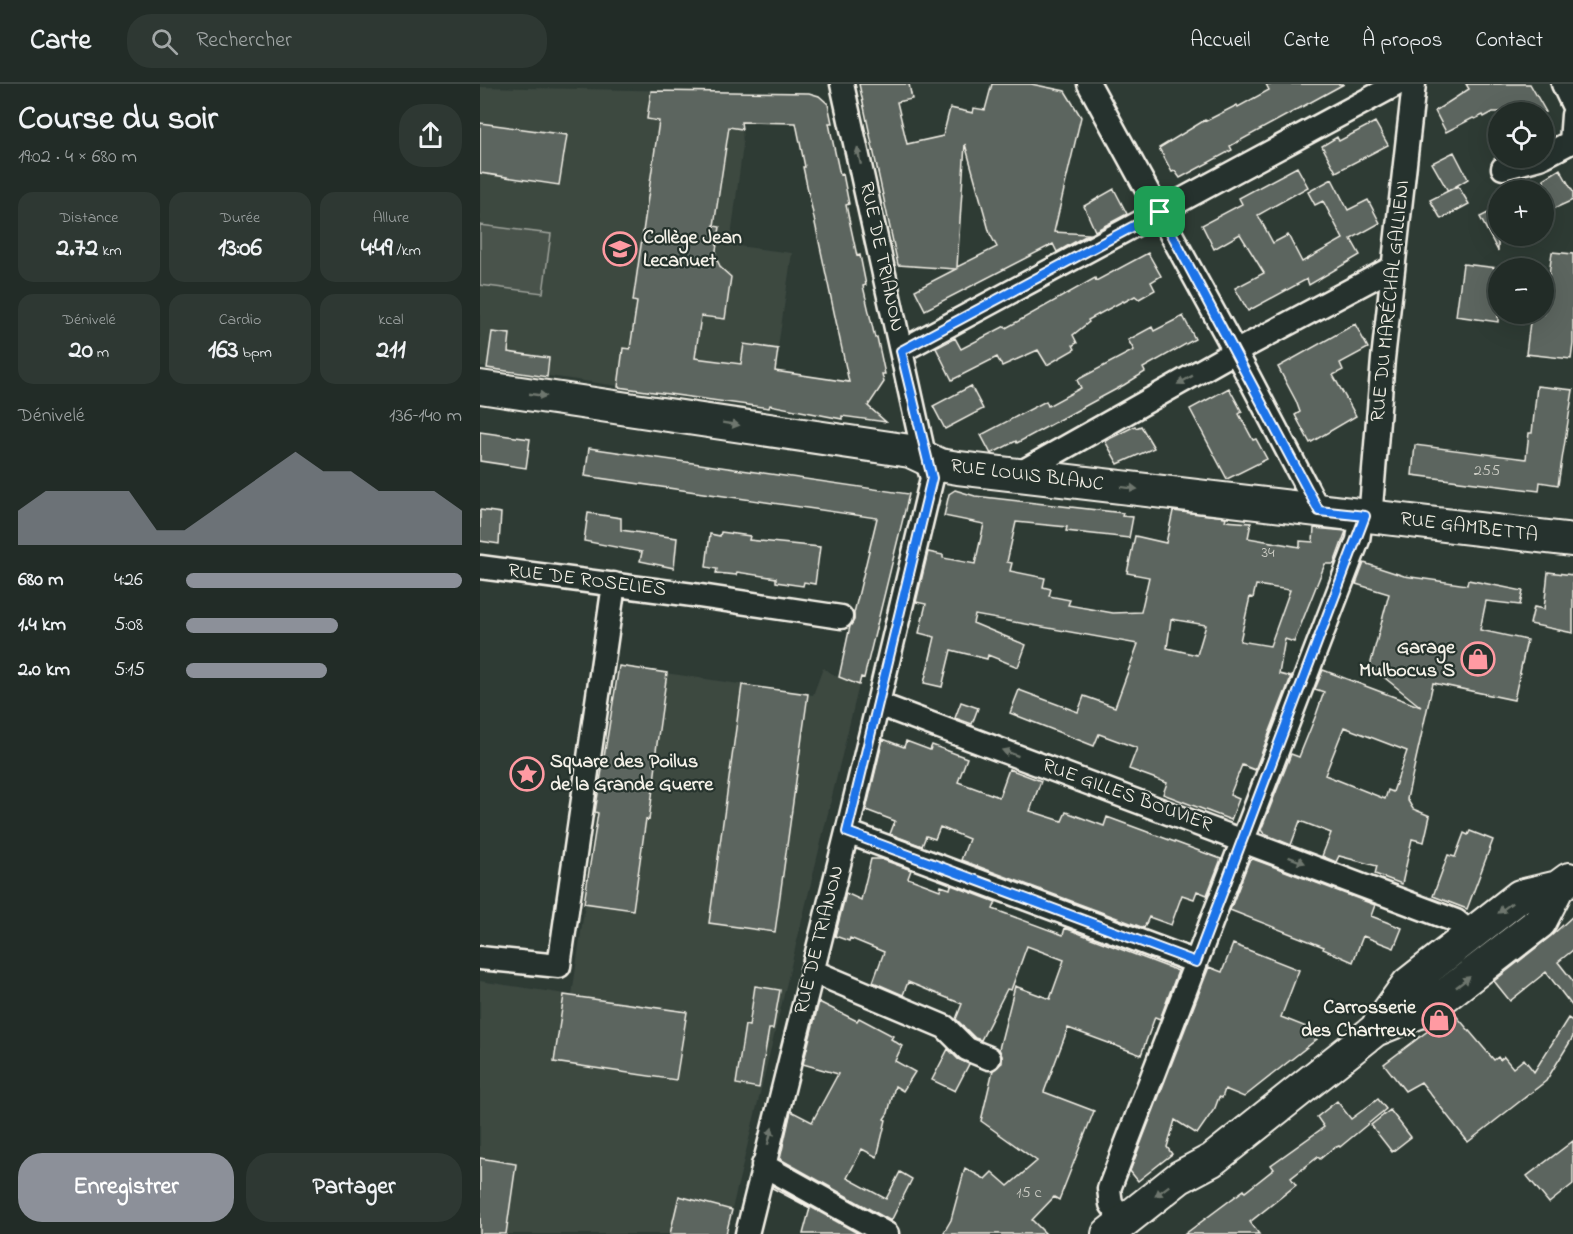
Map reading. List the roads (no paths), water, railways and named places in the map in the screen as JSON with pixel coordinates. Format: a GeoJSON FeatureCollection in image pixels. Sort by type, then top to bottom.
{"type":"FeatureCollection","features":[{"type":"Feature","properties":{"kind":"street","name":"RUE DE TRIANON"},"geometry":{"type":"LineString","coordinates":[[747,1234],[932,478],[901,351],[842,84]]}},
{"type":"Feature","properties":{"kind":"street"},"geometry":{"type":"LineString","coordinates":[[1089,84],[1236,352],[1319,511]]}},
{"type":"Feature","properties":{"kind":"street"},"geometry":{"type":"LineString","coordinates":[[901,351],[1397,84]]}},
{"type":"Feature","properties":{"kind":"street","name":"RUE DU MARÉCHAL GALLIENI"},"geometry":{"type":"LineString","coordinates":[[1125,1230],[1111,1204],[1109,1189],[1365,516],[1371,507],[1392,268],[1414,84]]}},
{"type":"Feature","properties":{"kind":"street"},"geometry":{"type":"LineString","coordinates":[[1563,84],[1573,105]]}},
{"type":"Feature","properties":{"kind":"street"},"geometry":{"type":"LineString","coordinates":[[1554,151],[1571,142],[1573,115]]}},
{"type":"Feature","properties":{"kind":"street"},"geometry":{"type":"LineString","coordinates":[[1018,474],[1392,268]]}},
{"type":"Feature","properties":{"kind":"street","name":"RUE LOUIS BLANC"},"geometry":{"type":"LineString","coordinates":[[480,387],[910,451],[940,465],[1365,516]]}},
{"type":"Feature","properties":{"kind":"street","name":"RUE GAMBETTA"},"geometry":{"type":"LineString","coordinates":[[1365,516],[1573,540]]}},
{"type":"Feature","properties":{"kind":"street","name":"RUE DE ROSELIES"},"geometry":{"type":"LineString","coordinates":[[480,567],[841,617]]}},
{"type":"Feature","properties":{"kind":"street"},"geometry":{"type":"LineString","coordinates":[[480,958],[559,966],[614,584]]}},
{"type":"Feature","properties":{"kind":"street","name":"RUE GILLES BOUVIER"},"geometry":{"type":"LineString","coordinates":[[878,704],[1456,921],[1472,934]]}},
{"type":"Feature","properties":{"kind":"street"},"geometry":{"type":"LineString","coordinates":[[847,832],[1196,962]]}},
{"type":"Feature","properties":{"kind":"street"},"geometry":{"type":"LineString","coordinates":[[1376,1030],[1408,984],[1521,896],[1566,881]]}},
{"type":"Feature","properties":{"kind":"street"},"geometry":{"type":"LineString","coordinates":[[1125,1230],[1180,1177],[1212,1160],[1376,1030],[1429,1008],[1540,922],[1566,881]]}},
{"type":"Feature","properties":{"kind":"street"},"geometry":{"type":"LineString","coordinates":[[812,971],[945,1027],[967,1049],[989,1058]]}},
{"type":"Feature","properties":{"kind":"street"},"geometry":{"type":"LineString","coordinates":[[763,1165],[887,1234]]}},
{"type":"Feature","properties":{"kind":"place","name":"Collège Jean Lecanuet"},"geometry":{"type":"Point","coordinates":[620,249]}},
{"type":"Feature","properties":{"kind":"place","name":"Garage Mulbocus S"},"geometry":{"type":"Point","coordinates":[1478,659]}},
{"type":"Feature","properties":{"kind":"place","name":"Square des Poilus de la Grande Guerre"},"geometry":{"type":"Point","coordinates":[527,774]}},
{"type":"Feature","properties":{"kind":"place","name":"Carrosserie des Chartreux"},"geometry":{"type":"Point","coordinates":[1439,1020]}}]}
